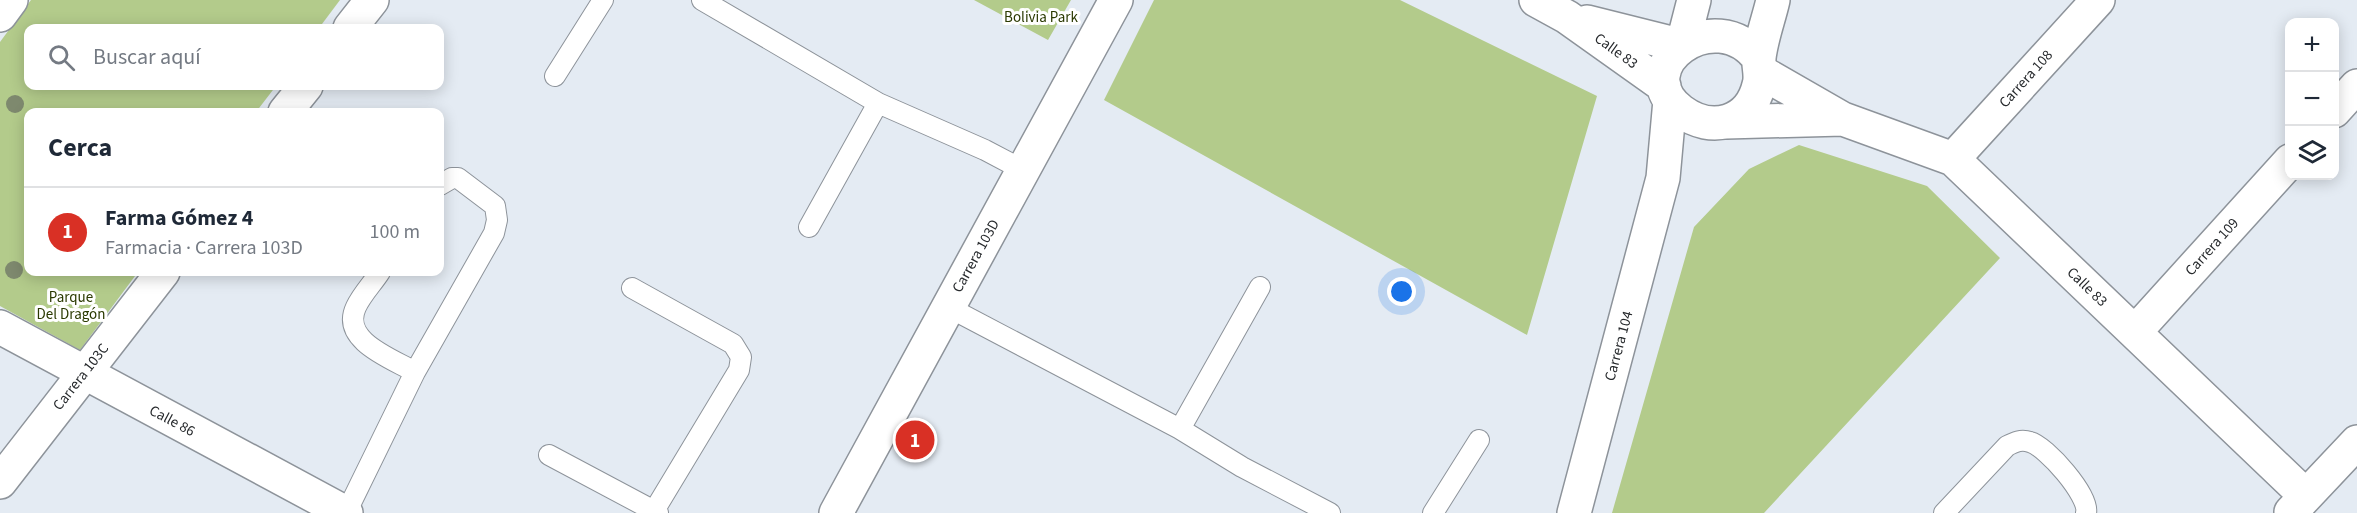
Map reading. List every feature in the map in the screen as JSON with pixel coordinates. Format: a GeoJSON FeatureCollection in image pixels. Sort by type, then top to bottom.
{"type":"FeatureCollection","features":[{"type":"Feature","properties":{"kind":"street"},"geometry":{"type":"LineString","coordinates":[[0,15],[12,0]]}},
{"type":"Feature","properties":{"kind":"street"},"geometry":{"type":"LineString","coordinates":[[353,24],[372,0]]}},
{"type":"Feature","properties":{"kind":"street","name":"Carrera 103D"},"geometry":{"type":"LineString","coordinates":[[836,513],[1116,0]]}},
{"type":"Feature","properties":{"kind":"street","name":"Calle 83"},"geometry":{"type":"LineString","coordinates":[[1536,0],[1568,17],[1667,93]]}},
{"type":"Feature","properties":{"kind":"street"},"geometry":{"type":"LineString","coordinates":[[1694,0],[1680,40],[1667,57],[1663,71],[1667,93],[1691,118],[1716,123]]}},
{"type":"Feature","properties":{"kind":"street","name":"Carrera 104"},"geometry":{"type":"LineString","coordinates":[[1663,178],[1716,123],[1742,113],[1753,100],[1773,0]]}},
{"type":"Feature","properties":{"kind":"street","name":"Carrera 108"},"geometry":{"type":"LineString","coordinates":[[1953,159],[2098,0]]}},
{"type":"Feature","properties":{"kind":"street","name":"Calle 83"},"geometry":{"type":"LineString","coordinates":[[1568,17],[1680,40]]}},
{"type":"Feature","properties":{"kind":"street"},"geometry":{"type":"LineString","coordinates":[[1680,40],[1698,29],[1713,26],[1728,29],[1741,36],[1760,65]]}},
{"type":"Feature","properties":{"kind":"street","name":"Calle 83"},"geometry":{"type":"LineString","coordinates":[[1760,65],[1843,119],[1953,159],[2135,332],[2298,505]]}},
{"type":"Feature","properties":{"kind":"street"},"geometry":{"type":"LineString","coordinates":[[2339,106],[2357,86]]}},
{"type":"Feature","properties":{"kind":"street"},"geometry":{"type":"LineString","coordinates":[[288,108],[303,90]]}},
{"type":"Feature","properties":{"kind":"street","name":"Carrera 104"},"geometry":{"type":"LineString","coordinates":[[1574,513],[1663,178],[1667,93]]}},
{"type":"Feature","properties":{"kind":"street","name":"Calle 83"},"geometry":{"type":"LineString","coordinates":[[1716,123],[1843,119]]}},
{"type":"Feature","properties":{"kind":"street","name":"Carrera 109"},"geometry":{"type":"LineString","coordinates":[[2135,332],[2285,165]]}},
{"type":"Feature","properties":{"kind":"street","name":"Carrera 103C"},"geometry":{"type":"LineString","coordinates":[[0,482],[160,276]]}},
{"type":"Feature","properties":{"kind":"street","name":"Calle 86"},"geometry":{"type":"LineString","coordinates":[[0,327],[346,513]]}},
{"type":"Feature","properties":{"kind":"street"},"geometry":{"type":"LineString","coordinates":[[2298,505],[2357,442]]}},
{"type":"Feature","properties":{"kind":"lane"},"geometry":{"type":"LineString","coordinates":[[555,76],[603,0]]}},
{"type":"Feature","properties":{"kind":"lane"},"geometry":{"type":"LineString","coordinates":[[702,0],[878,103],[985,150],[1023,170]]}},
{"type":"Feature","properties":{"kind":"lane"},"geometry":{"type":"LineString","coordinates":[[809,227],[878,103]]}},
{"type":"Feature","properties":{"kind":"lane"},"geometry":{"type":"LineString","coordinates":[[346,513],[415,372],[494,233],[497,220],[495,206],[458,178],[452,177],[444,182]]}},
{"type":"Feature","properties":{"kind":"lane"},"geometry":{"type":"LineString","coordinates":[[377,276],[356,307],[354,327],[360,340],[415,372]]}},
{"type":"Feature","properties":{"kind":"lane"},"geometry":{"type":"LineString","coordinates":[[1180,429],[1260,287]]}},
{"type":"Feature","properties":{"kind":"lane"},"geometry":{"type":"LineString","coordinates":[[549,455],[656,512],[739,370],[741,357],[733,344],[632,288]]}},
{"type":"Feature","properties":{"kind":"lane"},"geometry":{"type":"LineString","coordinates":[[948,307],[1180,429],[1242,467],[1330,513]]}},
{"type":"Feature","properties":{"kind":"lane"},"geometry":{"type":"LineString","coordinates":[[1433,513],[1479,440]]}},
{"type":"Feature","properties":{"kind":"lane"},"geometry":{"type":"LineString","coordinates":[[1944,513],[2007,446],[2017,441],[2030,442],[2042,448],[2082,493],[2086,500],[2086,513]]}},
{"type":"Feature","properties":{"kind":"green space","name":"Parque Del Dragón"},"geometry":{"type":"Polygon","coordinates":[[[31,0],[340,0],[322,24],[24,24],[24,90],[273,90],[259,108],[24,108],[24,276],[135,276],[80,350],[0,306],[0,42],[31,0]]]}},
{"type":"Feature","properties":{"kind":"green space","name":"Bolivia Park"},"geometry":{"type":"Polygon","coordinates":[[[974,0],[1071,0],[1048,40],[974,0]]]}},
{"type":"Feature","properties":{"kind":"green space"},"geometry":{"type":"Polygon","coordinates":[[[1154,0],[1400,0],[1597,96],[1527,335],[1104,100],[1154,0]]]}},
{"type":"Feature","properties":{"kind":"green space"},"geometry":{"type":"Polygon","coordinates":[[[1799,145],[1927,186],[2000,258],[1764,513],[1612,513],[1694,227],[1749,169],[1799,145]]]}},
{"type":"Feature","properties":{"kind":"place","name":"Farma Gómez 4"},"geometry":{"type":"Point","coordinates":[915,440]}}]}
